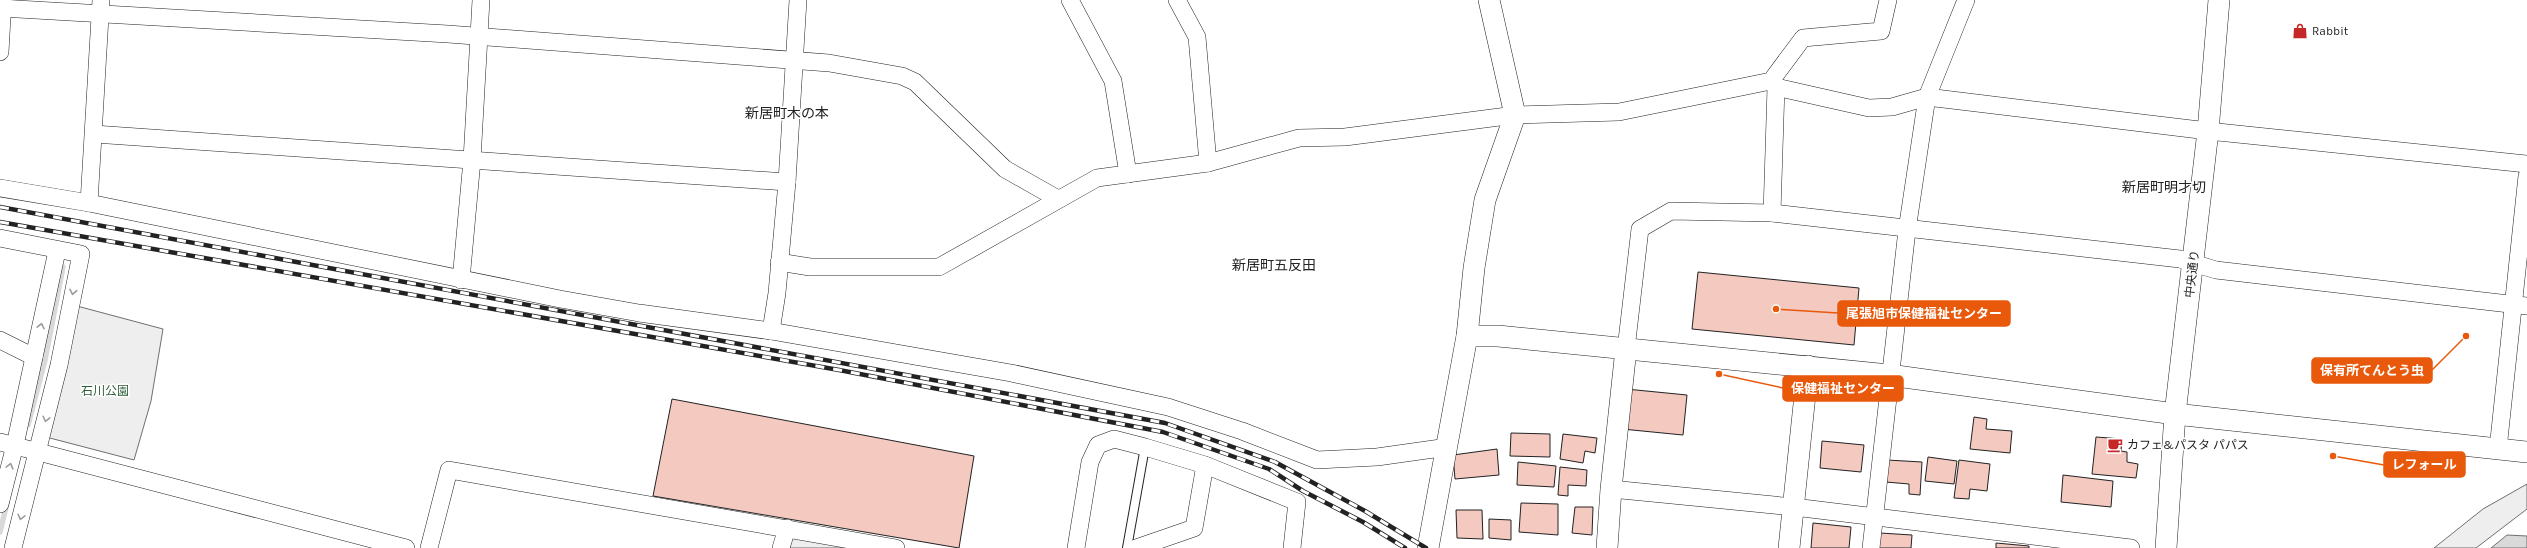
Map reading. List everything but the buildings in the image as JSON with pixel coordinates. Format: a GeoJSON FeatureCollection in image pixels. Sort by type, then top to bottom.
{"type":"FeatureCollection","features":[{"type":"Feature","properties":{"kind":"street"},"geometry":{"type":"LineString","coordinates":[[461,280],[472,160],[477,37],[481,0]]}},
{"type":"Feature","properties":{"kind":"street"},"geometry":{"type":"LineString","coordinates":[[771,331],[787,182],[798,0]]}},
{"type":"Feature","properties":{"kind":"street"},"geometry":{"type":"LineString","coordinates":[[1070,0],[1113,81],[1128,174]]}},
{"type":"Feature","properties":{"kind":"street"},"geometry":{"type":"LineString","coordinates":[[1177,0],[1197,37],[1208,163]]}},
{"type":"Feature","properties":{"kind":"street"},"geometry":{"type":"LineString","coordinates":[[1428,548],[1448,447],[1467,336],[1474,268],[1485,200],[1515,115],[1489,0]]}},
{"type":"Feature","properties":{"kind":"street"},"geometry":{"type":"LineString","coordinates":[[1772,213],[1774,84],[1803,38],[1881,31],[1888,0]]}},
{"type":"Feature","properties":{"kind":"street"},"geometry":{"type":"LineString","coordinates":[[1871,548],[1889,375],[1907,230],[1927,97],[1966,0]]}},
{"type":"Feature","properties":{"kind":"street","name":"中央通り"},"geometry":{"type":"LineString","coordinates":[[2166,548],[2175,414],[2194,264],[2208,131],[2219,0]]}},
{"type":"Feature","properties":{"kind":"street"},"geometry":{"type":"LineString","coordinates":[[0,52],[2,6],[100,8],[829,63],[902,76],[914,82],[1005,169],[1058,199]]}},
{"type":"Feature","properties":{"kind":"street"},"geometry":{"type":"LineString","coordinates":[[89,203],[100,8]]}},
{"type":"Feature","properties":{"kind":"street"},"geometry":{"type":"LineString","coordinates":[[779,262],[810,267],[939,267],[1097,178],[1208,163],[1298,138],[1345,137],[1515,115],[1619,112],[1774,84],[1869,108],[1892,107],[1927,97],[2208,131],[2527,164]]}},
{"type":"Feature","properties":{"kind":"street"},"geometry":{"type":"LineString","coordinates":[[94,134],[787,182]]}},
{"type":"Feature","properties":{"kind":"street"},"geometry":{"type":"LineString","coordinates":[[2498,449],[2520,305],[2527,176]]}},
{"type":"Feature","properties":{"kind":"street"},"geometry":{"type":"LineString","coordinates":[[0,188],[89,203],[461,280],[639,313],[771,331],[1010,373],[1168,407],[1242,431],[1317,460],[1377,458],[1448,447]]}},
{"type":"Feature","properties":{"kind":"street"},"geometry":{"type":"LineString","coordinates":[[1607,548],[1611,489],[1640,229],[1671,211],[1772,213],[1907,230],[2180,260],[2216,270],[2520,305]]}},
{"type":"Feature","properties":{"kind":"street"},"geometry":{"type":"LineString","coordinates":[[0,239],[57,251],[81,254],[59,366],[13,548]]}},
{"type":"Feature","properties":{"kind":"street"},"geometry":{"type":"LineString","coordinates":[[0,504],[8,444],[34,357],[57,251]]}},
{"type":"Feature","properties":{"kind":"street"},"geometry":{"type":"LineString","coordinates":[[1467,336],[1498,336],[1808,366],[1889,375],[2175,414],[2527,452]]}},
{"type":"Feature","properties":{"kind":"street"},"geometry":{"type":"LineString","coordinates":[[0,340],[34,357]]}},
{"type":"Feature","properties":{"kind":"street"},"geometry":{"type":"LineString","coordinates":[[1789,548],[1808,366]]}},
{"type":"Feature","properties":{"kind":"street"},"geometry":{"type":"LineString","coordinates":[[1076,548],[1090,462],[1098,445],[1114,439],[1205,465],[1297,502],[1292,548]]}},
{"type":"Feature","properties":{"kind":"street"},"geometry":{"type":"LineString","coordinates":[[8,444],[406,548]]}},
{"type":"Feature","properties":{"kind":"street"},"geometry":{"type":"LineString","coordinates":[[1136,548],[1194,528],[1205,465]]}},
{"type":"Feature","properties":{"kind":"street"},"geometry":{"type":"LineString","coordinates":[[429,548],[449,470],[787,528],[888,547]]}},
{"type":"Feature","properties":{"kind":"street"},"geometry":{"type":"LineString","coordinates":[[1611,489],[1794,507],[1874,518],[2131,548]]}},
{"type":"Feature","properties":{"kind":"street"},"geometry":{"type":"LineString","coordinates":[[781,548],[787,528]]}},
{"type":"Feature","properties":{"kind":"lane"},"geometry":{"type":"LineString","coordinates":[[1127,548],[1145,447]]}},
{"type":"Feature","properties":{"kind":"green space","name":"石川公園"},"geometry":{"type":"Polygon","coordinates":[[[77,306],[163,329],[151,401],[134,460],[46,437],[77,306]]]}},
{"type":"Feature","properties":{"kind":"green space"},"geometry":{"type":"Polygon","coordinates":[[[2527,484],[2527,509],[2476,548],[2434,548],[2483,509],[2527,484]]]}},
{"type":"Feature","properties":{"kind":"green space"},"geometry":{"type":"Polygon","coordinates":[[[787,535],[855,548],[784,548],[787,535]]]}},
{"type":"Feature","properties":{"kind":"shaded area"},"geometry":{"type":"Polygon","coordinates":[[[2507,535],[2527,536],[2527,548],[2491,548],[2507,535]]]}},
{"type":"Feature","properties":{"kind":"waterway"},"geometry":{"type":"LineString","coordinates":[[28,425],[45,360],[63,267]]}},
{"type":"Feature","properties":{"kind":"waterway"},"geometry":{"type":"LineString","coordinates":[[0,532],[7,503]]}},
{"type":"Feature","properties":{"kind":"railway"},"geometry":{"type":"LineString","coordinates":[[0,207],[1165,423],[1275,462],[1365,511],[1426,548]]}},
{"type":"Feature","properties":{"kind":"railway"},"geometry":{"type":"LineString","coordinates":[[0,222],[839,370],[1163,432],[1269,469],[1303,491],[1363,522],[1405,548]]}},
{"type":"Feature","properties":{"kind":"place","name":"Rabbit"},"geometry":{"type":"Point","coordinates":[2300,31]}},
{"type":"Feature","properties":{"kind":"place","name":"尾張旭市保健福祉センター"},"geometry":{"type":"Point","coordinates":[1776,309]}},
{"type":"Feature","properties":{"kind":"place","name":"保有所てんとう虫"},"geometry":{"type":"Point","coordinates":[2466,336]}},
{"type":"Feature","properties":{"kind":"place","name":"保健福祉センター"},"geometry":{"type":"Point","coordinates":[1719,374]}},
{"type":"Feature","properties":{"kind":"place","name":"カフェ&パスタ パパス"},"geometry":{"type":"Point","coordinates":[2115,445]}},
{"type":"Feature","properties":{"kind":"place","name":"レフォール"},"geometry":{"type":"Point","coordinates":[2333,456]}},
{"type":"Feature","properties":{"kind":"district","name":"新居町木の本"},"geometry":{"type":"Point","coordinates":[787,113]}},
{"type":"Feature","properties":{"kind":"district","name":"新居町明才切"},"geometry":{"type":"Point","coordinates":[2164,187]}},
{"type":"Feature","properties":{"kind":"district","name":"新居町五反田"},"geometry":{"type":"Point","coordinates":[1274,265]}}]}
